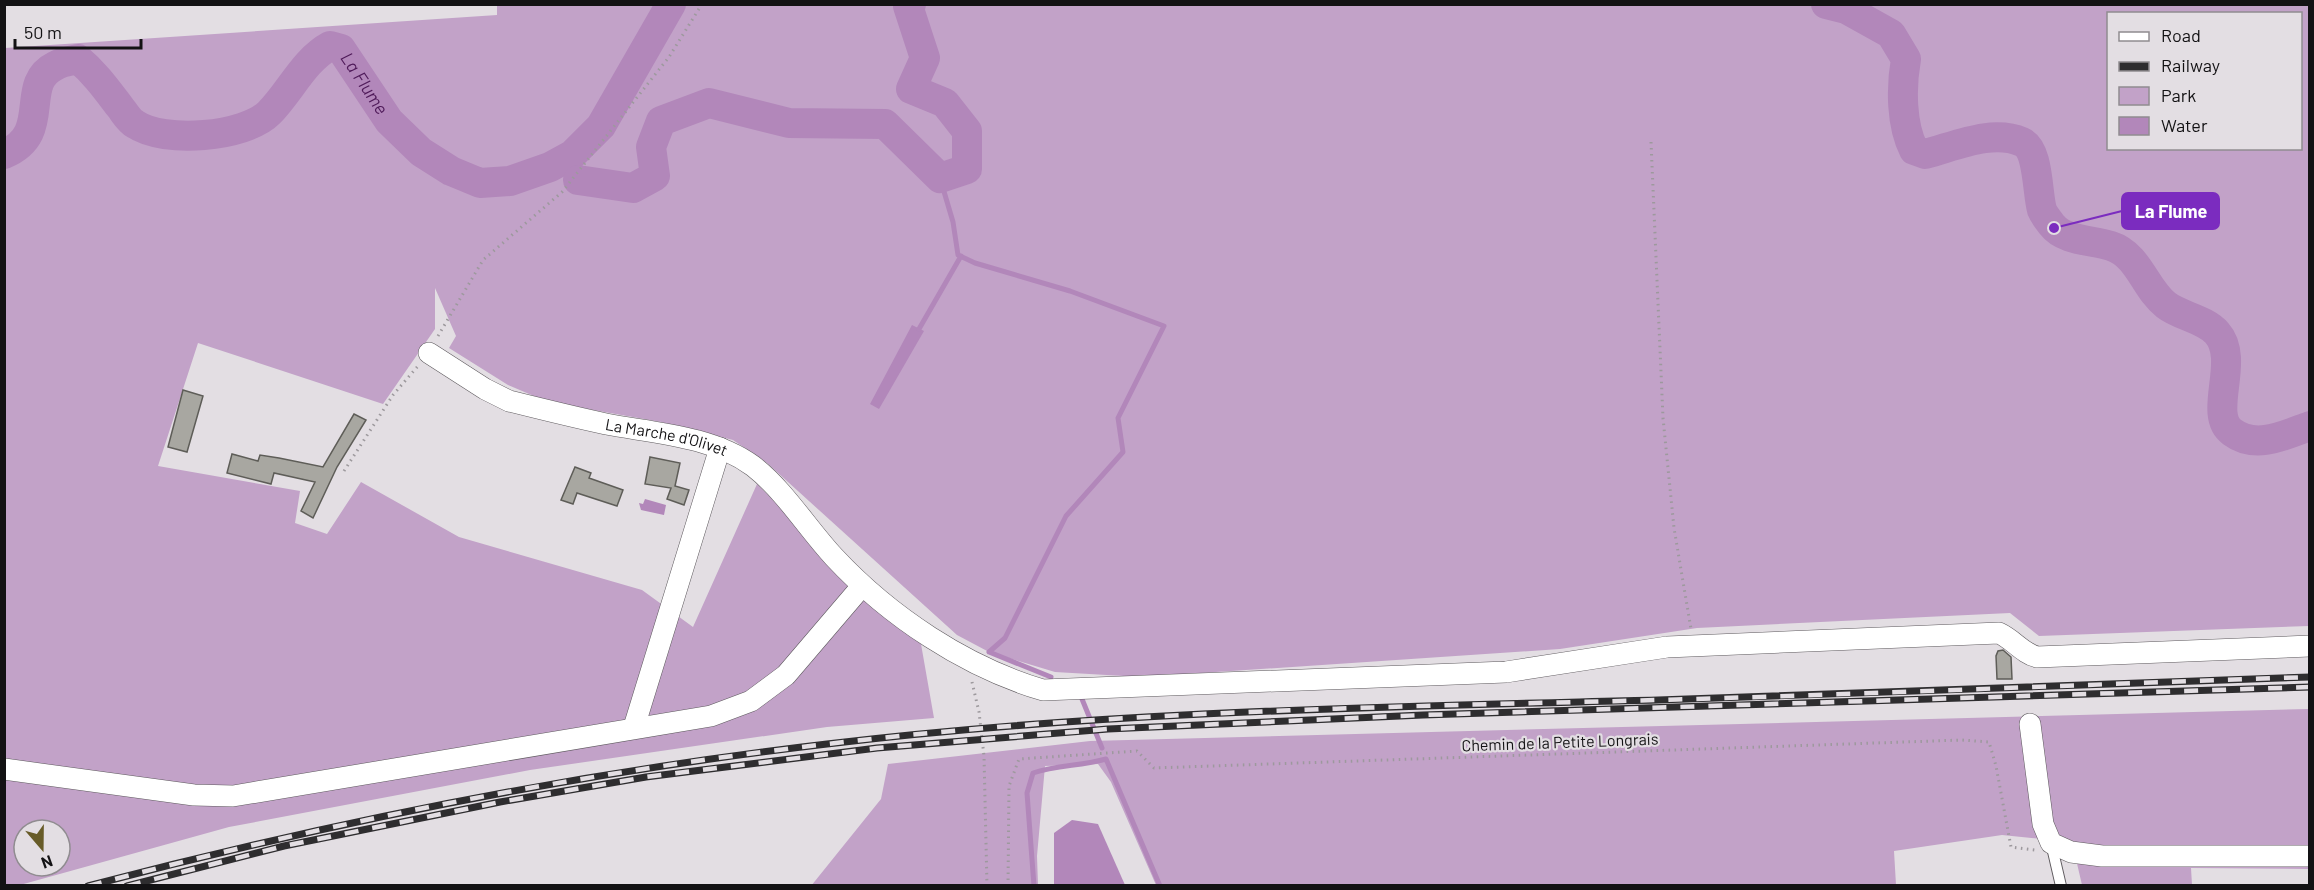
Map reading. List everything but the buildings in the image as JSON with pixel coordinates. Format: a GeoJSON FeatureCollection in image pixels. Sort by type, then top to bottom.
{"type":"FeatureCollection","features":[{"type":"Feature","properties":{"kind":"street","name":"La Marche d'Olivet"},"geometry":{"type":"LineString","coordinates":[[429,353],[485,389],[509,401],[720,448],[753,466],[781,492],[862,586],[909,621],[971,661],[1009,680],[1042,690],[1506,672],[1667,647],[1999,633],[2013,640],[2026,654],[2037,657],[2310,646]]}},
{"type":"Feature","properties":{"kind":"street"},"geometry":{"type":"LineString","coordinates":[[634,727],[720,448]]}},
{"type":"Feature","properties":{"kind":"street"},"geometry":{"type":"LineString","coordinates":[[4,769],[194,795],[233,796],[634,727],[711,717],[751,701],[786,675],[862,586]]}},
{"type":"Feature","properties":{"kind":"street"},"geometry":{"type":"LineString","coordinates":[[2030,724],[2043,824],[2052,846],[2071,852],[2102,856],[2310,856]]}},
{"type":"Feature","properties":{"kind":"lane"},"geometry":{"type":"LineString","coordinates":[[2052,846],[2061,885]]}},
{"type":"Feature","properties":{"kind":"path"},"geometry":{"type":"LineString","coordinates":[[344,471],[393,395],[429,353],[483,260],[562,192],[669,57],[702,4]]}},
{"type":"Feature","properties":{"kind":"path"},"geometry":{"type":"LineString","coordinates":[[1651,142],[1664,418],[1674,528],[1694,646]]}},
{"type":"Feature","properties":{"kind":"path"},"geometry":{"type":"LineString","coordinates":[[971,661],[984,756],[987,885]]}},
{"type":"Feature","properties":{"kind":"path","name":"Chemin de la Petite Longrais"},"geometry":{"type":"LineString","coordinates":[[1008,885],[1009,786],[1019,759],[1137,751],[1154,768],[1962,740],[1989,742],[1996,766],[2011,848],[2052,846]]}},
{"type":"Feature","properties":{"kind":"green space"},"geometry":{"type":"Polygon","coordinates":[[[497,4],[2309,5],[2309,626],[2039,636],[2010,613],[1697,628],[1560,649],[1141,677],[1055,672],[989,652],[957,635],[767,463],[733,440],[661,422],[548,402],[508,385],[449,348],[456,336],[435,288],[435,329],[383,404],[198,343],[158,466],[300,491],[295,523],[327,534],[361,482],[459,537],[642,590],[693,627],[757,484],[921,644],[934,718],[827,727],[530,770],[229,827],[72,871],[72,818],[12,818],[12,878],[45,878],[20,885],[5,886],[5,48],[497,15],[497,4]]]}},
{"type":"Feature","properties":{"kind":"green space"},"geometry":{"type":"Polygon","coordinates":[[[2309,709],[2309,869],[2191,868],[2192,885],[2082,885],[2072,842],[2002,835],[1894,851],[1896,885],[1156,885],[1111,782],[1098,764],[1045,766],[1037,856],[1038,885],[811,886],[881,799],[888,764],[1090,741],[2309,709]]]}},
{"type":"Feature","properties":{"kind":"water"},"geometry":{"type":"Polygon","coordinates":[[[912,325],[924,331],[879,409],[870,404],[912,325]]]}},
{"type":"Feature","properties":{"kind":"water"},"geometry":{"type":"Polygon","coordinates":[[[645,499],[666,505],[664,515],[641,510],[639,503],[643,504],[645,499]]]}},
{"type":"Feature","properties":{"kind":"water"},"geometry":{"type":"Polygon","coordinates":[[[1072,820],[1098,824],[1125,885],[1054,885],[1054,833],[1072,820]]]}},
{"type":"Feature","properties":{"kind":"waterway","name":"La Flume"},"geometry":{"type":"LineString","coordinates":[[4,154],[19,145],[28,134],[38,85],[44,74],[63,63],[78,59],[135,124],[165,134],[204,135],[242,128],[258,121],[277,105],[312,59],[330,46],[341,49],[389,121],[421,152],[451,171],[480,183],[510,181],[550,167],[572,155],[601,126],[671,4]]}},
{"type":"Feature","properties":{"kind":"waterway"},"geometry":{"type":"LineString","coordinates":[[578,180],[633,188],[655,176],[651,147],[661,121],[709,103],[789,123],[885,124],[940,178],[967,169],[967,131],[945,103],[911,89],[925,58],[908,6],[911,4]]}},
{"type":"Feature","properties":{"kind":"waterway","name":"La Flume"},"geometry":{"type":"LineString","coordinates":[[1826,4],[1846,9],[1891,34],[1906,59],[1903,82],[1904,118],[1914,150],[1925,154],[1974,140],[1999,137],[2022,142],[2032,154],[2042,210],[2057,230],[2071,237],[2121,250],[2135,264],[2152,290],[2166,305],[2206,324],[2217,333],[2224,344],[2226,357],[2222,413],[2225,424],[2232,432],[2251,440],[2261,440],[2281,437],[2310,426]]}},
{"type":"Feature","properties":{"kind":"waterway"},"geometry":{"type":"LineString","coordinates":[[940,178],[953,222],[958,255],[975,263],[1070,291],[1164,326],[1118,418],[1123,452],[1066,516],[1005,638],[989,652],[1051,677]]}},
{"type":"Feature","properties":{"kind":"waterway"},"geometry":{"type":"LineString","coordinates":[[919,329],[961,256]]}},
{"type":"Feature","properties":{"kind":"waterway"},"geometry":{"type":"LineString","coordinates":[[1082,699],[1102,748]]}},
{"type":"Feature","properties":{"kind":"waterway"},"geometry":{"type":"LineString","coordinates":[[1034,886],[1027,793],[1033,773],[1106,759],[1160,886]]}},
{"type":"Feature","properties":{"kind":"railway"},"geometry":{"type":"LineString","coordinates":[[88,886],[271,841],[548,785],[733,756],[931,733],[1034,724],[1242,712],[1739,698],[2310,677]]}},
{"type":"Feature","properties":{"kind":"railway"},"geometry":{"type":"LineString","coordinates":[[127,886],[284,846],[500,802],[646,777],[877,748],[1108,729],[1423,715],[2310,687]]}},
{"type":"Feature","properties":{"kind":"place","name":"La Flume"},"geometry":{"type":"Point","coordinates":[2054,228]}}]}
